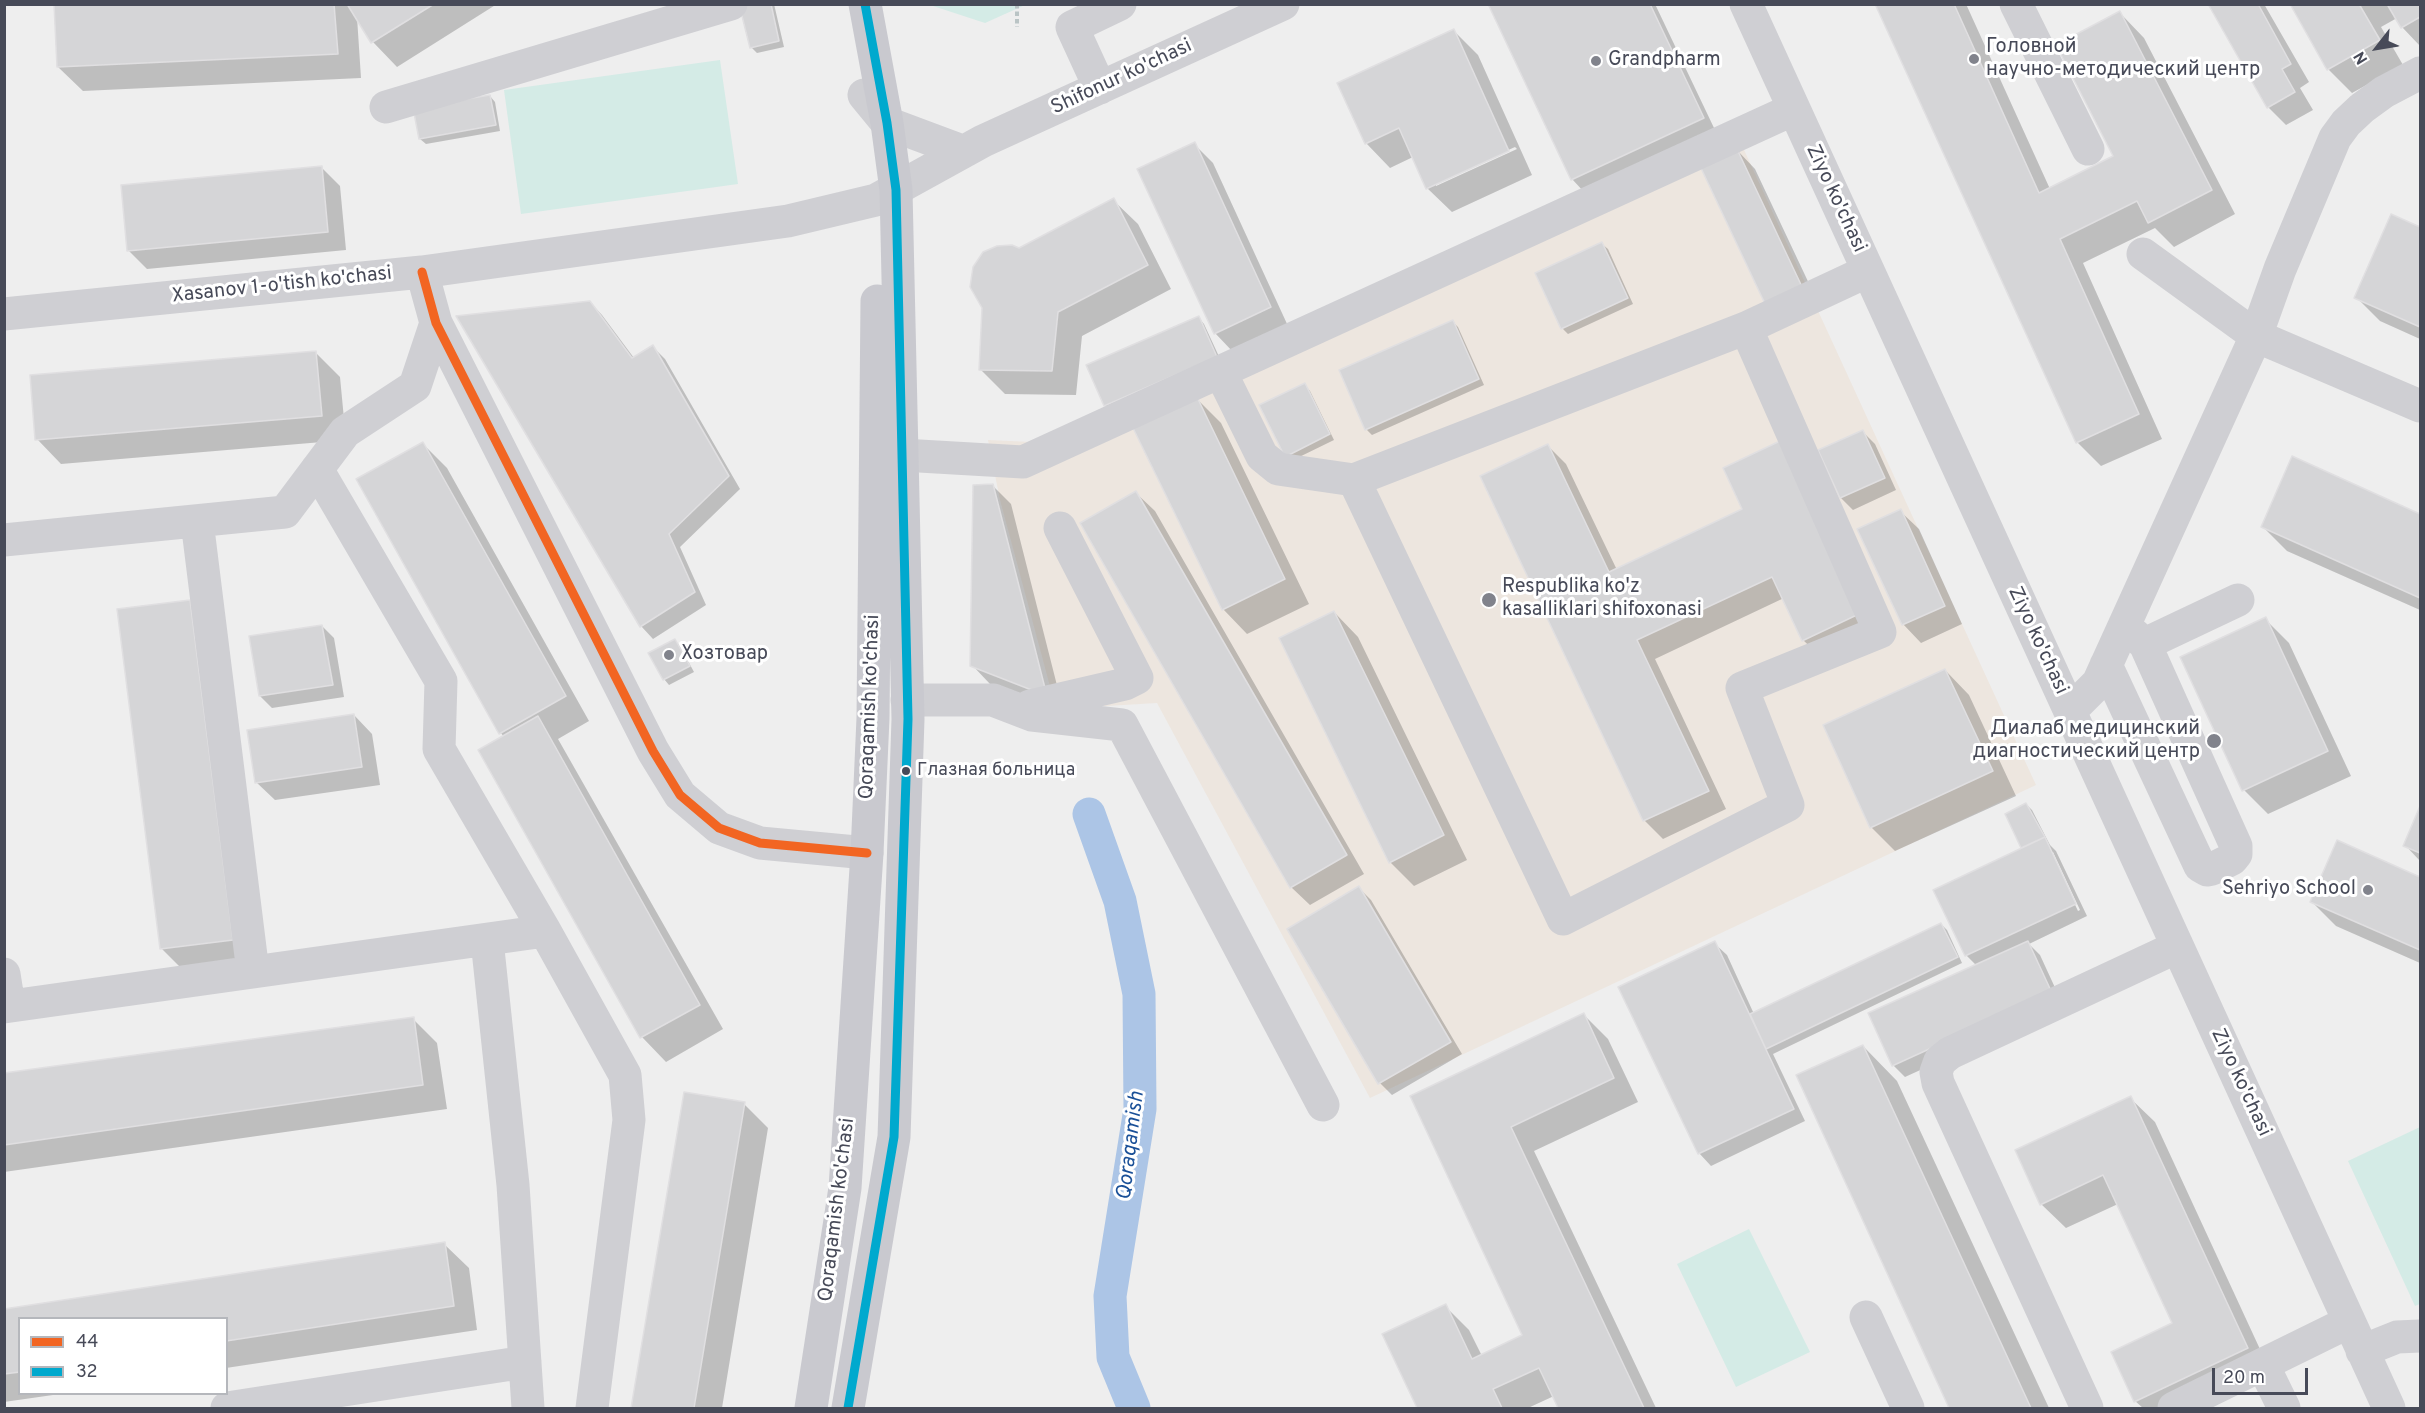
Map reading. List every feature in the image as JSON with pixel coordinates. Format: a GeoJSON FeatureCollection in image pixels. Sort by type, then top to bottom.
{"type":"FeatureCollection","features":[{"type":"Feature","properties":{"kind":"main road","name":"Qoraqamish ko'chasi"},"geometry":{"type":"LineString","coordinates":[[848,4],[864,95],[886,195],[902,454],[907,700],[894,1137],[848,1408]]}},
{"type":"Feature","properties":{"kind":"main road","name":"Qoraqamish ko'chasi"},"geometry":{"type":"LineString","coordinates":[[811,1408],[845,1188],[873,718],[887,123],[865,4]]}},
{"type":"Feature","properties":{"kind":"street"},"geometry":{"type":"LineString","coordinates":[[386,107],[731,4]]}},
{"type":"Feature","properties":{"kind":"street"},"geometry":{"type":"LineString","coordinates":[[1100,88],[1072,27],[1120,4]]}},
{"type":"Feature","properties":{"kind":"street","name":"Shifonur ko'chasi"},"geometry":{"type":"LineString","coordinates":[[886,195],[962,151],[1283,4]]}},
{"type":"Feature","properties":{"kind":"street","name":"Ziyo ko'chasi"},"geometry":{"type":"LineString","coordinates":[[1746,4],[2388,1408]]}},
{"type":"Feature","properties":{"kind":"street"},"geometry":{"type":"LineString","coordinates":[[2016,4],[2088,149]]}},
{"type":"Feature","properties":{"kind":"street"},"geometry":{"type":"LineString","coordinates":[[2070,711],[2098,683],[2106,665],[2134,635],[2256,336],[2280,268],[2336,138],[2346,123],[2362,108],[2384,92],[2421,73]]}},
{"type":"Feature","properties":{"kind":"street"},"geometry":{"type":"LineString","coordinates":[[864,95],[887,123],[962,151]]}},
{"type":"Feature","properties":{"kind":"street"},"geometry":{"type":"LineString","coordinates":[[902,454],[1023,462],[1794,109]]}},
{"type":"Feature","properties":{"kind":"street","name":"Xasanov 1-o'tish ko'chasi"},"geometry":{"type":"LineString","coordinates":[[4,314],[422,272],[788,221],[886,195]]}},
{"type":"Feature","properties":{"kind":"street"},"geometry":{"type":"LineString","coordinates":[[2143,254],[2256,336],[2421,406]]}},
{"type":"Feature","properties":{"kind":"street"},"geometry":{"type":"LineString","coordinates":[[422,272],[436,323],[648,740],[680,795],[719,828],[760,843],[867,842]]}},
{"type":"Feature","properties":{"kind":"street"},"geometry":{"type":"LineString","coordinates":[[1221,373],[1262,456],[1278,469],[1354,480],[1746,328],[1868,272]]}},
{"type":"Feature","properties":{"kind":"street"},"geometry":{"type":"LineString","coordinates":[[4,540],[285,512],[345,432],[415,386],[436,323]]}},
{"type":"Feature","properties":{"kind":"street"},"geometry":{"type":"LineString","coordinates":[[1354,480],[1563,918],[1788,805],[1742,688],[1880,632],[1746,328]]}},
{"type":"Feature","properties":{"kind":"street"},"geometry":{"type":"LineString","coordinates":[[317,469],[441,681],[439,749],[545,931],[625,1075],[629,1120],[592,1408]]}},
{"type":"Feature","properties":{"kind":"street"},"geometry":{"type":"LineString","coordinates":[[197,521],[253,972]]}},
{"type":"Feature","properties":{"kind":"street"},"geometry":{"type":"LineString","coordinates":[[1016,709],[1125,684],[1137,678],[1060,528]]}},
{"type":"Feature","properties":{"kind":"street"},"geometry":{"type":"LineString","coordinates":[[2134,635],[2238,600]]}},
{"type":"Feature","properties":{"kind":"street"},"geometry":{"type":"LineString","coordinates":[[2106,665],[2200,866],[2207,870],[2232,860],[2236,855],[2236,846],[2134,635]]}},
{"type":"Feature","properties":{"kind":"street"},"geometry":{"type":"LineString","coordinates":[[907,700],[993,700],[1032,716],[1122,725],[1323,1105]]}},
{"type":"Feature","properties":{"kind":"street"},"geometry":{"type":"LineString","coordinates":[[4,974],[7,1007],[545,931]]}},
{"type":"Feature","properties":{"kind":"street"},"geometry":{"type":"LineString","coordinates":[[487,939],[513,1185],[528,1408]]}},
{"type":"Feature","properties":{"kind":"street"},"geometry":{"type":"LineString","coordinates":[[2087,1408],[1938,1083],[1936,1072],[1940,1061],[1950,1053],[2177,947]]}},
{"type":"Feature","properties":{"kind":"street"},"geometry":{"type":"LineString","coordinates":[[1866,1317],[1908,1408]]}},
{"type":"Feature","properties":{"kind":"street"},"geometry":{"type":"LineString","coordinates":[[2174,1408],[2263,1365],[2356,1336],[2421,1336]]}},
{"type":"Feature","properties":{"kind":"street"},"geometry":{"type":"LineString","coordinates":[[227,1408],[525,1362]]}},
{"type":"Feature","properties":{"kind":"street"},"geometry":{"type":"LineString","coordinates":[[2263,1365],[2284,1408]]}},
{"type":"Feature","properties":{"kind":"path"},"geometry":{"type":"LineString","coordinates":[[1017,4],[1017,27]]}},
{"type":"Feature","properties":{"kind":"shaded area","name":"Respublika ko'z kasalliklari shifoxonasi"},"geometry":{"type":"Polygon","coordinates":[[[1734,128],[2036,785],[1370,1098],[1157,703],[1056,709],[1000,500],[988,440],[1032,442],[1734,128]]]}},
{"type":"Feature","properties":{"kind":"green space"},"geometry":{"type":"Polygon","coordinates":[[[930,5],[1025,5],[985,23],[930,5]]]}},
{"type":"Feature","properties":{"kind":"green space"},"geometry":{"type":"Polygon","coordinates":[[[720,60],[738,184],[521,214],[504,90],[720,60]]]}},
{"type":"Feature","properties":{"kind":"green space"},"geometry":{"type":"Polygon","coordinates":[[[2420,1127],[2420,1304],[2415,1306],[2348,1161],[2420,1127]]]}},
{"type":"Feature","properties":{"kind":"green space"},"geometry":{"type":"Polygon","coordinates":[[[1749,1229],[1810,1352],[1736,1387],[1677,1264],[1749,1229]]]}},
{"type":"Feature","properties":{"kind":"building"},"geometry":{"type":"Polygon","coordinates":[[[54,4],[334,4],[338,54],[57,67],[54,4]]]}},
{"type":"Feature","properties":{"kind":"building"},"geometry":{"type":"Polygon","coordinates":[[[347,4],[434,4],[371,43],[347,4]]]}},
{"type":"Feature","properties":{"kind":"building"},"geometry":{"type":"Polygon","coordinates":[[[739,4],[771,4],[779,41],[750,48],[739,4]]]}},
{"type":"Feature","properties":{"kind":"building","name":"Grandpharm"},"geometry":{"type":"Polygon","coordinates":[[[1488,4],[1650,4],[1704,118],[1571,180],[1488,4]]]}},
{"type":"Feature","properties":{"kind":"building"},"geometry":{"type":"Polygon","coordinates":[[[1875,4],[1954,4],[2039,193],[2113,156],[2056,45],[2120,11],[2212,190],[2148,223],[2137,201],[2060,239],[2139,414],[2076,443],[1875,4]]]}},
{"type":"Feature","properties":{"kind":"building"},"geometry":{"type":"Polygon","coordinates":[[[2208,4],[2258,4],[2291,64],[2282,69],[2295,92],[2267,108],[2208,4]]]}},
{"type":"Feature","properties":{"kind":"building"},"geometry":{"type":"Polygon","coordinates":[[[2290,4],[2359,4],[2380,40],[2327,70],[2290,4]]]}},
{"type":"Feature","properties":{"kind":"building"},"geometry":{"type":"Polygon","coordinates":[[[2387,4],[2420,4],[2420,17],[2401,28],[2387,4]]]}},
{"type":"Feature","properties":{"kind":"building"},"geometry":{"type":"Polygon","coordinates":[[[1454,29],[1509,151],[1426,189],[1399,128],[1365,144],[1337,83],[1454,29]]]}},
{"type":"Feature","properties":{"kind":"building"},"geometry":{"type":"Polygon","coordinates":[[[490,95],[496,125],[419,139],[413,108],[490,95]]]}},
{"type":"Feature","properties":{"kind":"building"},"geometry":{"type":"Polygon","coordinates":[[[1195,142],[1271,307],[1214,334],[1137,169],[1195,142]]]}},
{"type":"Feature","properties":{"kind":"building"},"geometry":{"type":"Polygon","coordinates":[[[1737,149],[1804,291],[1767,308],[1700,166],[1737,149]]]}},
{"type":"Feature","properties":{"kind":"building"},"geometry":{"type":"Polygon","coordinates":[[[322,166],[328,232],[127,251],[121,185],[322,166]]]}},
{"type":"Feature","properties":{"kind":"building"},"geometry":{"type":"Polygon","coordinates":[[[1114,198],[1148,265],[1058,312],[1052,371],[979,370],[982,308],[970,287],[973,267],[983,252],[997,246],[1012,245],[1019,248],[1114,198]]]}},
{"type":"Feature","properties":{"kind":"building"},"geometry":{"type":"Polygon","coordinates":[[[2391,214],[2420,227],[2420,327],[2354,298],[2391,214]]]}},
{"type":"Feature","properties":{"kind":"building"},"geometry":{"type":"Polygon","coordinates":[[[1602,242],[1628,298],[1561,329],[1535,273],[1602,242]]]}},
{"type":"Feature","properties":{"kind":"building"},"geometry":{"type":"Polygon","coordinates":[[[590,301],[632,358],[653,345],[729,476],[669,534],[695,592],[640,627],[456,316],[590,301]]]}},
{"type":"Feature","properties":{"kind":"building"},"geometry":{"type":"Polygon","coordinates":[[[1199,316],[1217,357],[1104,406],[1086,365],[1199,316]]]}},
{"type":"Feature","properties":{"kind":"building"},"geometry":{"type":"Polygon","coordinates":[[[1453,320],[1479,379],[1365,430],[1339,370],[1453,320]]]}},
{"type":"Feature","properties":{"kind":"building"},"geometry":{"type":"Polygon","coordinates":[[[316,351],[322,416],[35,440],[30,375],[316,351]]]}},
{"type":"Feature","properties":{"kind":"building"},"geometry":{"type":"Polygon","coordinates":[[[1305,383],[1330,434],[1285,457],[1259,405],[1305,383]]]}},
{"type":"Feature","properties":{"kind":"building"},"geometry":{"type":"Polygon","coordinates":[[[1197,397],[1285,579],[1222,610],[1133,428],[1197,397]]]}},
{"type":"Feature","properties":{"kind":"building"},"geometry":{"type":"Polygon","coordinates":[[[1863,430],[1885,478],[1840,498],[1818,450],[1863,430]]]}},
{"type":"Feature","properties":{"kind":"building"},"geometry":{"type":"Polygon","coordinates":[[[1780,441],[1861,613],[1802,641],[1772,577],[1637,640],[1709,791],[1643,821],[1480,476],[1548,444],[1609,572],[1742,509],[1723,468],[1780,441]]]}},
{"type":"Feature","properties":{"kind":"building"},"geometry":{"type":"Polygon","coordinates":[[[423,442],[566,696],[499,734],[356,479],[423,442]]]}},
{"type":"Feature","properties":{"kind":"building"},"geometry":{"type":"Polygon","coordinates":[[[2292,456],[2420,514],[2420,598],[2261,527],[2292,456]]]}},
{"type":"Feature","properties":{"kind":"building"},"geometry":{"type":"Polygon","coordinates":[[[993,484],[1047,696],[970,666],[973,485],[993,484]]]}},
{"type":"Feature","properties":{"kind":"building"},"geometry":{"type":"Polygon","coordinates":[[[1136,491],[1347,855],[1290,888],[1080,523],[1136,491]]]}},
{"type":"Feature","properties":{"kind":"building"},"geometry":{"type":"Polygon","coordinates":[[[1901,509],[1945,606],[1902,625],[1857,529],[1901,509]]]}},
{"type":"Feature","properties":{"kind":"building"},"geometry":{"type":"Polygon","coordinates":[[[190,600],[233,940],[160,949],[117,609],[190,600]]]}},
{"type":"Feature","properties":{"kind":"building"},"geometry":{"type":"Polygon","coordinates":[[[1334,611],[1444,835],[1389,863],[1279,638],[1334,611]]]}},
{"type":"Feature","properties":{"kind":"building"},"geometry":{"type":"Polygon","coordinates":[[[2266,617],[2328,751],[2242,791],[2180,657],[2266,617]]]}},
{"type":"Feature","properties":{"kind":"building"},"geometry":{"type":"Polygon","coordinates":[[[322,625],[333,685],[259,696],[249,636],[322,625]]]}},
{"type":"Feature","properties":{"kind":"building"},"geometry":{"type":"Polygon","coordinates":[[[675,639],[690,666],[663,680],[648,653],[675,639]]]}},
{"type":"Feature","properties":{"kind":"building"},"geometry":{"type":"Polygon","coordinates":[[[1945,669],[1993,771],[1870,828],[1823,725],[1945,669]]]}},
{"type":"Feature","properties":{"kind":"building"},"geometry":{"type":"Polygon","coordinates":[[[354,714],[362,767],[255,783],[247,730],[354,714]]]}},
{"type":"Feature","properties":{"kind":"building"},"geometry":{"type":"Polygon","coordinates":[[[538,716],[700,1005],[640,1038],[478,750],[538,716]]]}},
{"type":"Feature","properties":{"kind":"building"},"geometry":{"type":"Polygon","coordinates":[[[2026,803],[2045,837],[2021,848],[2005,814],[2026,803]]]}},
{"type":"Feature","properties":{"kind":"building"},"geometry":{"type":"Polygon","coordinates":[[[2420,806],[2420,853],[2403,846],[2420,806]]]}},
{"type":"Feature","properties":{"kind":"building"},"geometry":{"type":"Polygon","coordinates":[[[2045,837],[2076,904],[1965,956],[1933,890],[2045,837]]]}},
{"type":"Feature","properties":{"kind":"building","name":"Sehriyo School"},"geometry":{"type":"Polygon","coordinates":[[[2337,840],[2420,877],[2420,950],[2310,902],[2337,840]]]}},
{"type":"Feature","properties":{"kind":"building"},"geometry":{"type":"Polygon","coordinates":[[[1359,886],[1451,1042],[1378,1084],[1287,929],[1359,886]]]}},
{"type":"Feature","properties":{"kind":"building"},"geometry":{"type":"Polygon","coordinates":[[[1941,923],[1958,957],[1766,1049],[1750,1014],[1941,923]]]}},
{"type":"Feature","properties":{"kind":"building"},"geometry":{"type":"Polygon","coordinates":[[[1715,941],[1794,1109],[1698,1154],[1618,987],[1715,941]]]}},
{"type":"Feature","properties":{"kind":"building"},"geometry":{"type":"Polygon","coordinates":[[[2028,941],[2052,993],[1892,1066],[1868,1013],[2028,941]]]}},
{"type":"Feature","properties":{"kind":"building"},"geometry":{"type":"Polygon","coordinates":[[[1584,1013],[1614,1078],[1511,1127],[1644,1408],[1558,1408],[1539,1368],[1493,1389],[1502,1408],[1417,1408],[1382,1334],[1446,1304],[1472,1359],[1522,1335],[1410,1096],[1584,1013]]]}},
{"type":"Feature","properties":{"kind":"building"},"geometry":{"type":"Polygon","coordinates":[[[414,1017],[423,1085],[4,1145],[4,1073],[414,1017]]]}},
{"type":"Feature","properties":{"kind":"building"},"geometry":{"type":"Polygon","coordinates":[[[1863,1045],[2031,1408],[1949,1408],[1796,1075],[1863,1045]]]}},
{"type":"Feature","properties":{"kind":"building"},"geometry":{"type":"Polygon","coordinates":[[[684,1092],[745,1102],[694,1408],[631,1408],[684,1092]]]}},
{"type":"Feature","properties":{"kind":"building"},"geometry":{"type":"Polygon","coordinates":[[[2131,1096],[2248,1348],[2134,1402],[2111,1352],[2172,1323],[2103,1175],[2040,1205],[2015,1150],[2131,1096]]]}},
{"type":"Feature","properties":{"kind":"building"},"geometry":{"type":"Polygon","coordinates":[[[445,1242],[454,1306],[228,1341],[228,1317],[18,1317],[18,1372],[4,1374],[4,1309],[445,1242]]]}},
{"type":"Feature","properties":{"kind":"waterway","name":"Qoraqamish"},"geometry":{"type":"LineString","coordinates":[[1089,814],[1120,901],[1139,994],[1140,1109],[1110,1296],[1113,1357],[1134,1408]]}},
{"type":"Feature","properties":{"kind":"transit line","name":"32"},"geometry":{"type":"LineString","coordinates":[[848,1408],[894,1137],[908,719],[896,190],[887,123],[865,4]]}},
{"type":"Feature","properties":{"kind":"transit line","name":"44"},"geometry":{"type":"LineString","coordinates":[[422,272],[436,323],[653,751],[680,795],[719,828],[760,843],[867,853]]}},
{"type":"Feature","properties":{"kind":"place","name":"Головной научно-методический центр"},"geometry":{"type":"Point","coordinates":[1974,59]}},
{"type":"Feature","properties":{"kind":"place","name":"Grandpharm"},"geometry":{"type":"Point","coordinates":[1596,61]}},
{"type":"Feature","properties":{"kind":"place","name":"Respublika ko'z kasalliklari shifoxonasi"},"geometry":{"type":"Point","coordinates":[1489,600]}},
{"type":"Feature","properties":{"kind":"place","name":"Хозтовар"},"geometry":{"type":"Point","coordinates":[669,655]}},
{"type":"Feature","properties":{"kind":"place","name":"Диалаб медицинский диагностический центр"},"geometry":{"type":"Point","coordinates":[2214,741]}},
{"type":"Feature","properties":{"kind":"place","name":"Глазная больница"},"geometry":{"type":"Point","coordinates":[906,771]}},
{"type":"Feature","properties":{"kind":"place","name":"Sehriyo School"},"geometry":{"type":"Point","coordinates":[2368,890]}}]}
